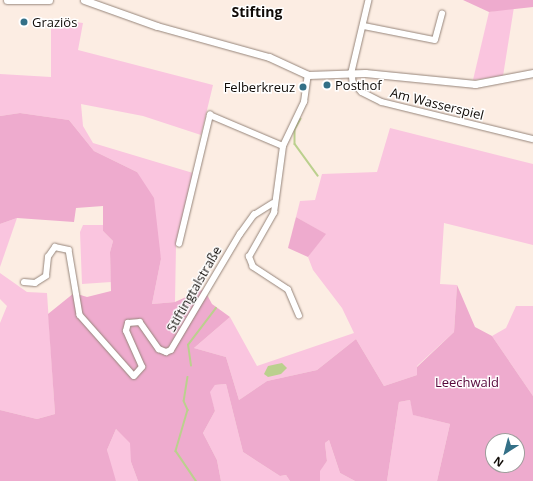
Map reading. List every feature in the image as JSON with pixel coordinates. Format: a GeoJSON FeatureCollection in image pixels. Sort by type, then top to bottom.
{"type":"FeatureCollection","features":[{"type":"Feature","properties":{"kind":"street"},"geometry":{"type":"LineString","coordinates":[[7,0],[49,0]]}},
{"type":"Feature","properties":{"kind":"street"},"geometry":{"type":"LineString","coordinates":[[84,0],[157,26],[269,57],[308,75],[352,72],[475,84],[533,73]]}},
{"type":"Feature","properties":{"kind":"street"},"geometry":{"type":"LineString","coordinates":[[352,72],[369,0]]}},
{"type":"Feature","properties":{"kind":"street"},"geometry":{"type":"LineString","coordinates":[[364,26],[436,40],[442,14]]}},
{"type":"Feature","properties":{"kind":"street","name":"Am Wasserspiel"},"geometry":{"type":"LineString","coordinates":[[352,72],[356,86],[370,98],[533,139]]}},
{"type":"Feature","properties":{"kind":"street"},"geometry":{"type":"LineString","coordinates":[[299,316],[288,290],[250,262],[249,257],[274,213],[273,203],[282,146],[304,102],[308,75]]}},
{"type":"Feature","properties":{"kind":"street"},"geometry":{"type":"LineString","coordinates":[[179,244],[210,115],[282,146]]}},
{"type":"Feature","properties":{"kind":"street","name":"Stiftingtalstraße"},"geometry":{"type":"LineString","coordinates":[[24,282],[35,283],[46,276],[48,257],[55,247],[69,250],[80,315],[134,376],[142,367],[126,331],[128,323],[140,322],[159,349],[166,352],[171,350],[240,234],[254,215],[273,203]]}},
{"type":"Feature","properties":{"kind":"shaded area"},"geometry":{"type":"Polygon","coordinates":[[[514,7],[503,76],[473,80],[489,12],[514,7]]]}},
{"type":"Feature","properties":{"kind":"shaded area"},"geometry":{"type":"Polygon","coordinates":[[[51,19],[83,23],[78,50],[213,85],[201,135],[143,116],[81,104],[83,126],[93,143],[193,173],[176,246],[175,302],[152,304],[161,259],[137,172],[94,151],[69,120],[20,113],[0,116],[0,74],[51,77],[51,19]]]}},
{"type":"Feature","properties":{"kind":"shaded area"},"geometry":{"type":"Polygon","coordinates":[[[390,128],[533,164],[533,245],[444,223],[440,284],[457,285],[454,332],[417,366],[417,375],[384,386],[356,339],[317,370],[267,381],[239,400],[226,357],[194,348],[230,317],[257,366],[354,333],[342,308],[313,270],[308,257],[325,234],[296,217],[300,201],[315,200],[322,174],[377,172],[390,128]]]}},
{"type":"Feature","properties":{"kind":"shaded area"},"geometry":{"type":"Polygon","coordinates":[[[17,218],[0,267],[0,224],[17,218]]]}},
{"type":"Feature","properties":{"kind":"shaded area"},"geometry":{"type":"Polygon","coordinates":[[[83,225],[103,225],[103,231],[113,241],[110,252],[111,282],[82,284],[80,232],[83,225]]]}},
{"type":"Feature","properties":{"kind":"shaded area"},"geometry":{"type":"Polygon","coordinates":[[[0,273],[27,292],[47,293],[55,414],[37,419],[0,410],[0,323],[7,306],[0,299],[0,273]]]}},
{"type":"Feature","properties":{"kind":"shaded area"},"geometry":{"type":"Polygon","coordinates":[[[516,306],[533,306],[533,396],[492,336],[506,328],[516,306]]]}},
{"type":"Feature","properties":{"kind":"shaded area"},"geometry":{"type":"Polygon","coordinates":[[[282,363],[287,368],[281,374],[268,377],[264,374],[268,366],[282,363]]]}},
{"type":"Feature","properties":{"kind":"shaded area"},"geometry":{"type":"Polygon","coordinates":[[[226,384],[243,452],[280,476],[286,475],[290,481],[221,481],[217,460],[203,433],[215,411],[209,392],[215,385],[226,384]]]}},
{"type":"Feature","properties":{"kind":"shaded area"},"geometry":{"type":"Polygon","coordinates":[[[410,400],[414,415],[450,424],[437,481],[387,481],[399,402],[410,400]]]}},
{"type":"Feature","properties":{"kind":"shaded area"},"geometry":{"type":"Polygon","coordinates":[[[116,429],[131,443],[131,462],[138,481],[116,481],[109,467],[107,450],[116,429]]]}},
{"type":"Feature","properties":{"kind":"shaded area"},"geometry":{"type":"Polygon","coordinates":[[[329,440],[340,473],[355,481],[320,481],[319,471],[327,461],[325,443],[329,440]]]}},
{"type":"Feature","properties":{"kind":"green space"},"geometry":{"type":"Polygon","coordinates":[[[463,0],[533,0],[533,7],[489,12],[463,0]]]}},
{"type":"Feature","properties":{"kind":"green space","name":"Leechwald"},"geometry":{"type":"Polygon","coordinates":[[[20,113],[69,120],[94,151],[137,172],[154,198],[161,259],[152,304],[175,302],[204,289],[212,304],[230,317],[194,348],[226,357],[239,400],[267,381],[317,370],[356,339],[384,386],[417,375],[417,367],[454,332],[457,285],[475,327],[492,336],[533,396],[533,481],[437,481],[450,424],[413,415],[410,400],[399,402],[387,481],[355,481],[340,473],[329,440],[325,443],[327,461],[320,471],[320,481],[290,481],[286,475],[280,476],[243,452],[226,384],[215,385],[210,392],[215,411],[203,433],[217,460],[221,481],[138,481],[131,462],[130,443],[116,429],[107,450],[116,481],[0,481],[0,410],[37,419],[55,414],[48,314],[74,293],[87,297],[111,291],[110,252],[113,241],[103,231],[103,206],[76,208],[74,222],[17,218],[0,224],[0,116],[20,113]]]}},
{"type":"Feature","properties":{"kind":"green space"},"geometry":{"type":"Polygon","coordinates":[[[296,217],[326,234],[308,257],[288,248],[296,217]]]}},
{"type":"Feature","properties":{"kind":"waterway"},"geometry":{"type":"LineString","coordinates":[[301,119],[295,130],[295,144],[318,176]]}},
{"type":"Feature","properties":{"kind":"waterway"},"geometry":{"type":"LineString","coordinates":[[191,366],[188,345],[216,308]]}},
{"type":"Feature","properties":{"kind":"waterway"},"geometry":{"type":"LineString","coordinates":[[188,377],[184,401],[188,410],[176,451],[196,481]]}},
{"type":"Feature","properties":{"kind":"place","name":"Graziös"},"geometry":{"type":"Point","coordinates":[24,22]}},
{"type":"Feature","properties":{"kind":"place","name":"Posthof"},"geometry":{"type":"Point","coordinates":[327,85]}},
{"type":"Feature","properties":{"kind":"place","name":"Felberkreuz"},"geometry":{"type":"Point","coordinates":[303,87]}},
{"type":"Feature","properties":{"kind":"district","name":"Stifting"},"geometry":{"type":"Point","coordinates":[257,12]}}]}
